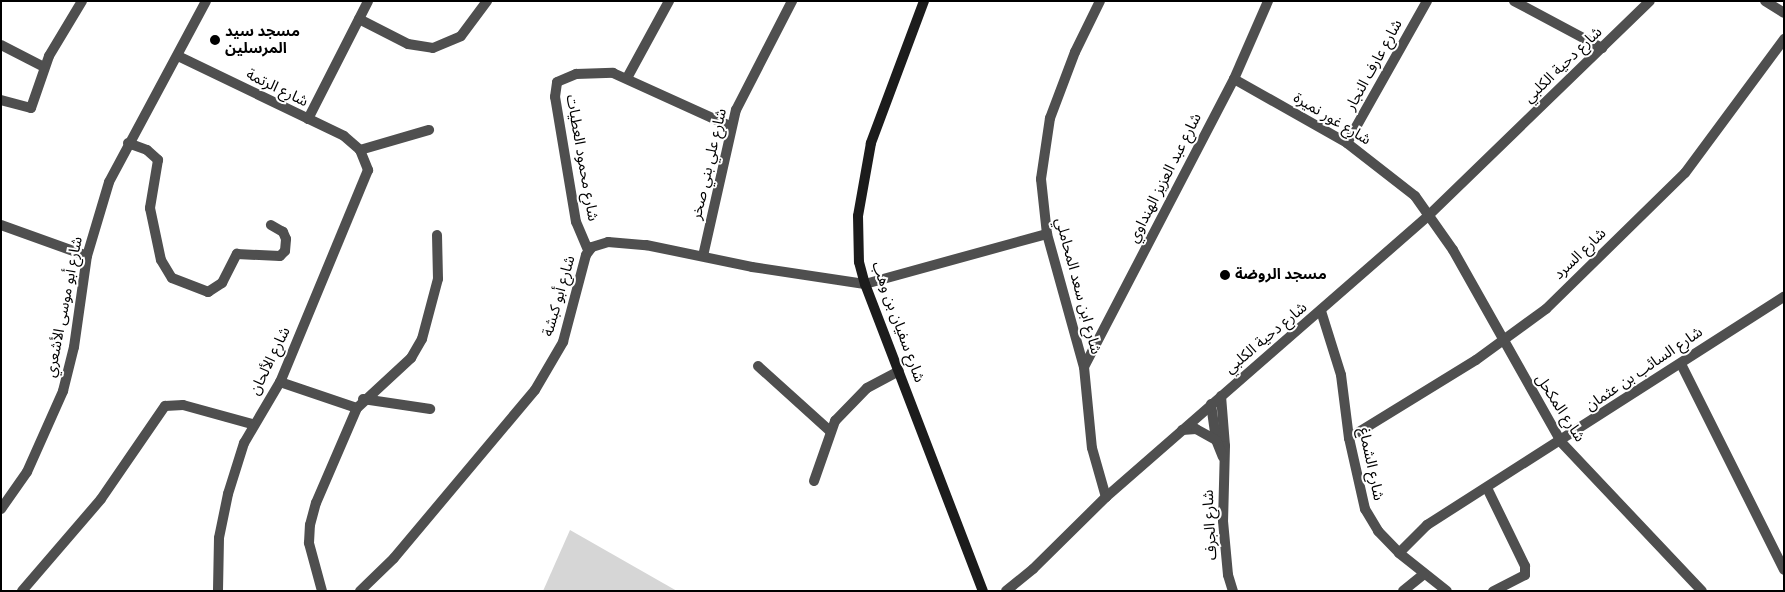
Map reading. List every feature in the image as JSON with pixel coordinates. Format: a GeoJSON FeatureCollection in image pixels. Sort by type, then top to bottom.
{"type":"FeatureCollection","features":[{"type":"Feature","properties":{"kind":"street"},"geometry":{"type":"LineString","coordinates":[[1,100],[28,109],[33,105],[44,68],[82,1]]}},
{"type":"Feature","properties":{"kind":"street","name":"شارع أبو موسى الأشعري"},"geometry":{"type":"LineString","coordinates":[[1,509],[27,472],[63,391],[74,347],[87,256],[109,182],[128,143],[178,56],[206,1]]}},
{"type":"Feature","properties":{"kind":"street"},"geometry":{"type":"LineString","coordinates":[[308,119],[368,1]]}},
{"type":"Feature","properties":{"kind":"street"},"geometry":{"type":"LineString","coordinates":[[359,19],[408,44],[433,48],[461,36],[487,1]]}},
{"type":"Feature","properties":{"kind":"street"},"geometry":{"type":"LineString","coordinates":[[628,78],[669,1]]}},
{"type":"Feature","properties":{"kind":"street","name":"شارع علي بني صخر"},"geometry":{"type":"LineString","coordinates":[[703,256],[730,126],[739,102],[792,1]]}},
{"type":"Feature","properties":{"kind":"street","name":"شارع سفيان بن وهب"},"geometry":{"type":"LineString","coordinates":[[924,1],[880,116],[864,174],[858,234],[865,284],[983,591]]}},
{"type":"Feature","properties":{"kind":"street","name":"شارع عبد العزيز الهنداوي"},"geometry":{"type":"LineString","coordinates":[[1084,367],[1234,79],[1268,1]]}},
{"type":"Feature","properties":{"kind":"street","name":"شارع عارف النجار"},"geometry":{"type":"LineString","coordinates":[[1347,143],[1427,1]]}},
{"type":"Feature","properties":{"kind":"street"},"geometry":{"type":"LineString","coordinates":[[1514,1],[1528,5],[1602,48]]}},
{"type":"Feature","properties":{"kind":"street","name":"شارع دحية الكلبي"},"geometry":{"type":"LineString","coordinates":[[1006,591],[1033,569],[1106,496],[1321,311],[1430,214],[1650,1]]}},
{"type":"Feature","properties":{"kind":"street"},"geometry":{"type":"LineString","coordinates":[[1766,1],[1784,13]]}},
{"type":"Feature","properties":{"kind":"street","name":"شارع ابن سعد المحاملي"},"geometry":{"type":"LineString","coordinates":[[1098,2],[1075,52],[1050,118],[1041,179],[1047,234],[1084,367],[1092,448],[1106,496]]}},
{"type":"Feature","properties":{"kind":"street","name":"شارع السرد"},"geometry":{"type":"LineString","coordinates":[[1349,438],[1503,341],[1546,309],[1685,172],[1784,39]]}},
{"type":"Feature","properties":{"kind":"street"},"geometry":{"type":"LineString","coordinates":[[1,45],[44,68]]}},
{"type":"Feature","properties":{"kind":"street","name":"شارع الرتمة"},"geometry":{"type":"LineString","coordinates":[[178,56],[344,136],[360,150]]}},
{"type":"Feature","properties":{"kind":"street","name":"شارع محمود العطيات"},"geometry":{"type":"LineString","coordinates":[[588,250],[576,222],[555,87],[562,80],[591,72],[614,73],[730,126]]}},
{"type":"Feature","properties":{"kind":"street","name":"شارع غور نميرة"},"geometry":{"type":"LineString","coordinates":[[1234,79],[1347,143],[1415,196],[1430,214]]}},
{"type":"Feature","properties":{"kind":"street"},"geometry":{"type":"LineString","coordinates":[[360,150],[429,130]]}},
{"type":"Feature","properties":{"kind":"street"},"geometry":{"type":"LineString","coordinates":[[128,143],[147,150],[158,160],[150,208],[161,260],[172,278],[208,292],[222,283],[237,254],[280,256],[285,251],[286,239],[283,232],[271,225]]}},
{"type":"Feature","properties":{"kind":"street","name":"شارع الألحان"},"geometry":{"type":"LineString","coordinates":[[218,591],[217,564],[224,512],[252,424],[280,382],[365,183],[367,163],[360,150]]}},
{"type":"Feature","properties":{"kind":"street","name":"شارع المكحل"},"geometry":{"type":"LineString","coordinates":[[1430,214],[1561,442],[1702,591]]}},
{"type":"Feature","properties":{"kind":"street"},"geometry":{"type":"LineString","coordinates":[[1,225],[87,256]]}},
{"type":"Feature","properties":{"kind":"street"},"geometry":{"type":"LineString","coordinates":[[865,284],[1047,234]]}},
{"type":"Feature","properties":{"kind":"street"},"geometry":{"type":"LineString","coordinates":[[322,591],[312,562],[310,525],[323,483],[360,403],[411,358],[422,338],[437,288],[437,235]]}},
{"type":"Feature","properties":{"kind":"street","name":"شارع أبو كبشة"},"geometry":{"type":"LineString","coordinates":[[360,591],[410,539],[535,390],[563,342],[588,250],[599,243],[626,243],[703,256],[744,266],[865,284]]}},
{"type":"Feature","properties":{"kind":"street","name":"شارع السائب بن عثمان"},"geometry":{"type":"LineString","coordinates":[[1399,552],[1427,525],[1561,442],[1784,297]]}},
{"type":"Feature","properties":{"kind":"street","name":"شارع الشماغ"},"geometry":{"type":"LineString","coordinates":[[1321,311],[1341,375],[1349,438],[1364,509],[1378,531],[1399,552],[1447,591]]}},
{"type":"Feature","properties":{"kind":"street"},"geometry":{"type":"LineString","coordinates":[[1681,364],[1784,570]]}},
{"type":"Feature","properties":{"kind":"street"},"geometry":{"type":"LineString","coordinates":[[758,366],[830,431]]}},
{"type":"Feature","properties":{"kind":"street"},"geometry":{"type":"LineString","coordinates":[[814,481],[830,431],[850,403],[867,388],[899,371]]}},
{"type":"Feature","properties":{"kind":"street"},"geometry":{"type":"LineString","coordinates":[[280,382],[360,403],[430,409]]}},
{"type":"Feature","properties":{"kind":"street","name":"شارع الجرف"},"geometry":{"type":"LineString","coordinates":[[1221,396],[1224,458],[1223,521],[1228,575],[1233,591]]}},
{"type":"Feature","properties":{"kind":"street"},"geometry":{"type":"LineString","coordinates":[[22,591],[101,499],[165,406],[176,404],[252,424]]}},
{"type":"Feature","properties":{"kind":"street"},"geometry":{"type":"LineString","coordinates":[[1211,404],[1216,440],[1224,458]]}},
{"type":"Feature","properties":{"kind":"street"},"geometry":{"type":"LineString","coordinates":[[1182,430],[1196,430],[1216,440]]}},
{"type":"Feature","properties":{"kind":"street"},"geometry":{"type":"LineString","coordinates":[[1487,488],[1525,566],[1524,574],[1493,591]]}},
{"type":"Feature","properties":{"kind":"street"},"geometry":{"type":"LineString","coordinates":[[1402,591],[1424,574]]}},
{"type":"Feature","properties":{"kind":"shaded area"},"geometry":{"type":"Polygon","coordinates":[[[570,530],[677,591],[543,591],[570,530]]]}},
{"type":"Feature","properties":{"kind":"place","name":"مسجد سيد المرسلين"},"geometry":{"type":"Point","coordinates":[215,40]}},
{"type":"Feature","properties":{"kind":"place","name":"مسجد الروضة"},"geometry":{"type":"Point","coordinates":[1225,275]}}]}
